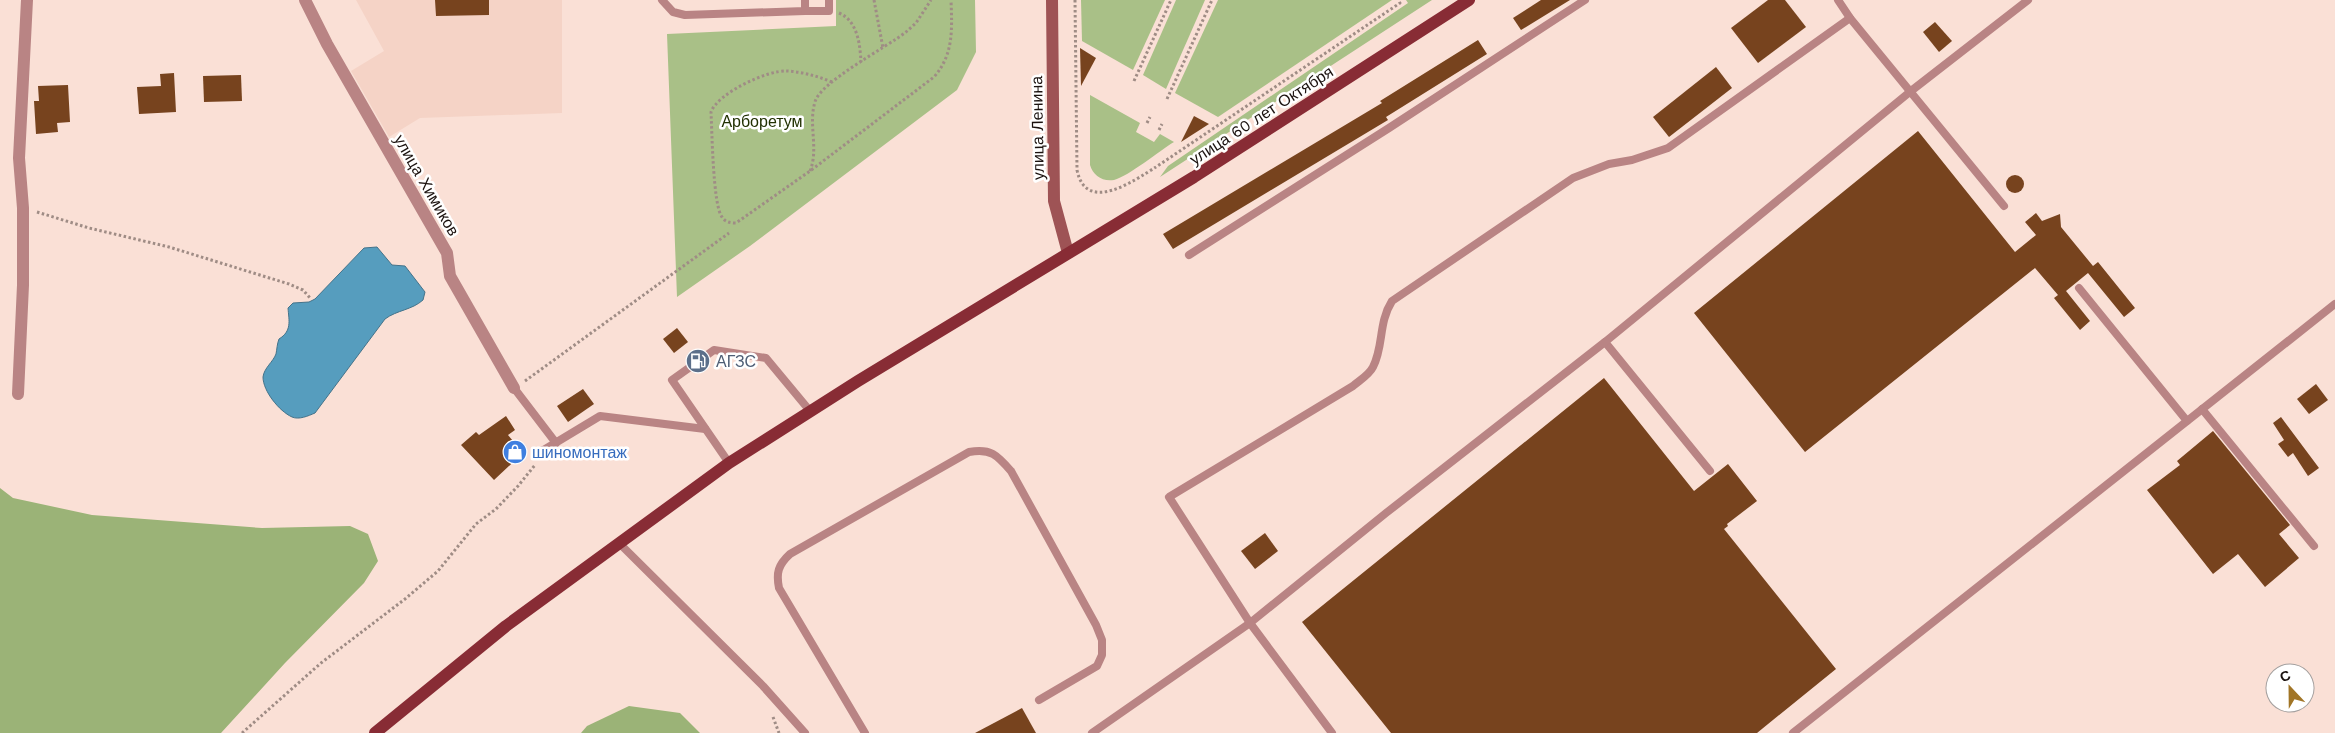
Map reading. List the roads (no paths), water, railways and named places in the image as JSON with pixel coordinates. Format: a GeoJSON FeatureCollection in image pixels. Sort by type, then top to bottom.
{"type":"FeatureCollection","features":[{"type":"Feature","properties":{"kind":"main road","name":"улица Ленина"},"geometry":{"type":"LineString","coordinates":[[1052,0],[1054,201],[1068,253]]}},
{"type":"Feature","properties":{"kind":"main road","name":"улица 60 лет Октября"},"geometry":{"type":"LineString","coordinates":[[375,733],[506,626],[730,463],[810,411],[1194,177],[1469,0]]}},
{"type":"Feature","properties":{"kind":"street"},"geometry":{"type":"LineString","coordinates":[[18,394],[22,343],[22,208],[19,158],[27,0]]}},
{"type":"Feature","properties":{"kind":"street","name":"улица Химиков"},"geometry":{"type":"LineString","coordinates":[[305,0],[327,44],[447,253],[450,276],[514,388]]}},
{"type":"Feature","properties":{"kind":"lane"},"geometry":{"type":"LineString","coordinates":[[662,0],[673,12],[685,15],[829,11],[829,0]]}},
{"type":"Feature","properties":{"kind":"lane"},"geometry":{"type":"LineString","coordinates":[[805,0],[805,11]]}},
{"type":"Feature","properties":{"kind":"lane"},"geometry":{"type":"LineString","coordinates":[[1189,254],[1397,123],[1585,0]]}},
{"type":"Feature","properties":{"kind":"lane"},"geometry":{"type":"LineString","coordinates":[[1838,0],[1850,18],[2004,206]]}},
{"type":"Feature","properties":{"kind":"lane"},"geometry":{"type":"LineString","coordinates":[[1092,733],[1250,623],[1386,513],[1605,342],[1911,91],[2028,0]]}},
{"type":"Feature","properties":{"kind":"lane"},"geometry":{"type":"LineString","coordinates":[[1332,733],[1250,623],[1169,497],[1353,386],[1367,375],[1374,366],[1381,325],[1386,310],[1392,301],[1573,178],[1609,164],[1632,160],[1668,148],[1850,18]]}},
{"type":"Feature","properties":{"kind":"lane"},"geometry":{"type":"LineString","coordinates":[[2079,288],[2187,421]]}},
{"type":"Feature","properties":{"kind":"lane"},"geometry":{"type":"LineString","coordinates":[[1794,733],[2335,304]]}},
{"type":"Feature","properties":{"kind":"lane"},"geometry":{"type":"LineString","coordinates":[[1605,342],[1710,471]]}},
{"type":"Feature","properties":{"kind":"lane"},"geometry":{"type":"LineString","coordinates":[[730,463],[672,380],[714,350],[766,358],[810,411]]}},
{"type":"Feature","properties":{"kind":"lane"},"geometry":{"type":"LineString","coordinates":[[514,388],[556,443]]}},
{"type":"Feature","properties":{"kind":"lane"},"geometry":{"type":"LineString","coordinates":[[2202,409],[2314,546]]}},
{"type":"Feature","properties":{"kind":"lane"},"geometry":{"type":"LineString","coordinates":[[537,454],[600,416],[705,429]]}},
{"type":"Feature","properties":{"kind":"lane"},"geometry":{"type":"LineString","coordinates":[[864,733],[779,588],[776,576],[781,562],[790,554],[969,452],[991,452],[1011,470],[1096,625],[1102,640],[1102,655],[1097,666],[1039,700]]}},
{"type":"Feature","properties":{"kind":"lane"},"geometry":{"type":"LineString","coordinates":[[619,543],[763,686],[805,733]]}},
{"type":"Feature","properties":{"kind":"water"},"geometry":{"type":"Polygon","coordinates":[[[377,247],[392,265],[405,266],[425,292],[423,300],[385,319],[315,413],[301,418],[292,417],[273,400],[266,388],[263,377],[276,354],[279,339],[288,329],[288,308],[293,303],[309,302],[315,299],[364,248],[377,247]]]}},
{"type":"Feature","properties":{"kind":"place","name":"АГЗС"},"geometry":{"type":"Point","coordinates":[698,361]}},
{"type":"Feature","properties":{"kind":"place","name":"шиномонтаж"},"geometry":{"type":"Point","coordinates":[515,452]}},
{"type":"Feature","properties":{"kind":"park label","name":"Арборетум"},"geometry":{"type":"Point","coordinates":[762,121]}}]}
